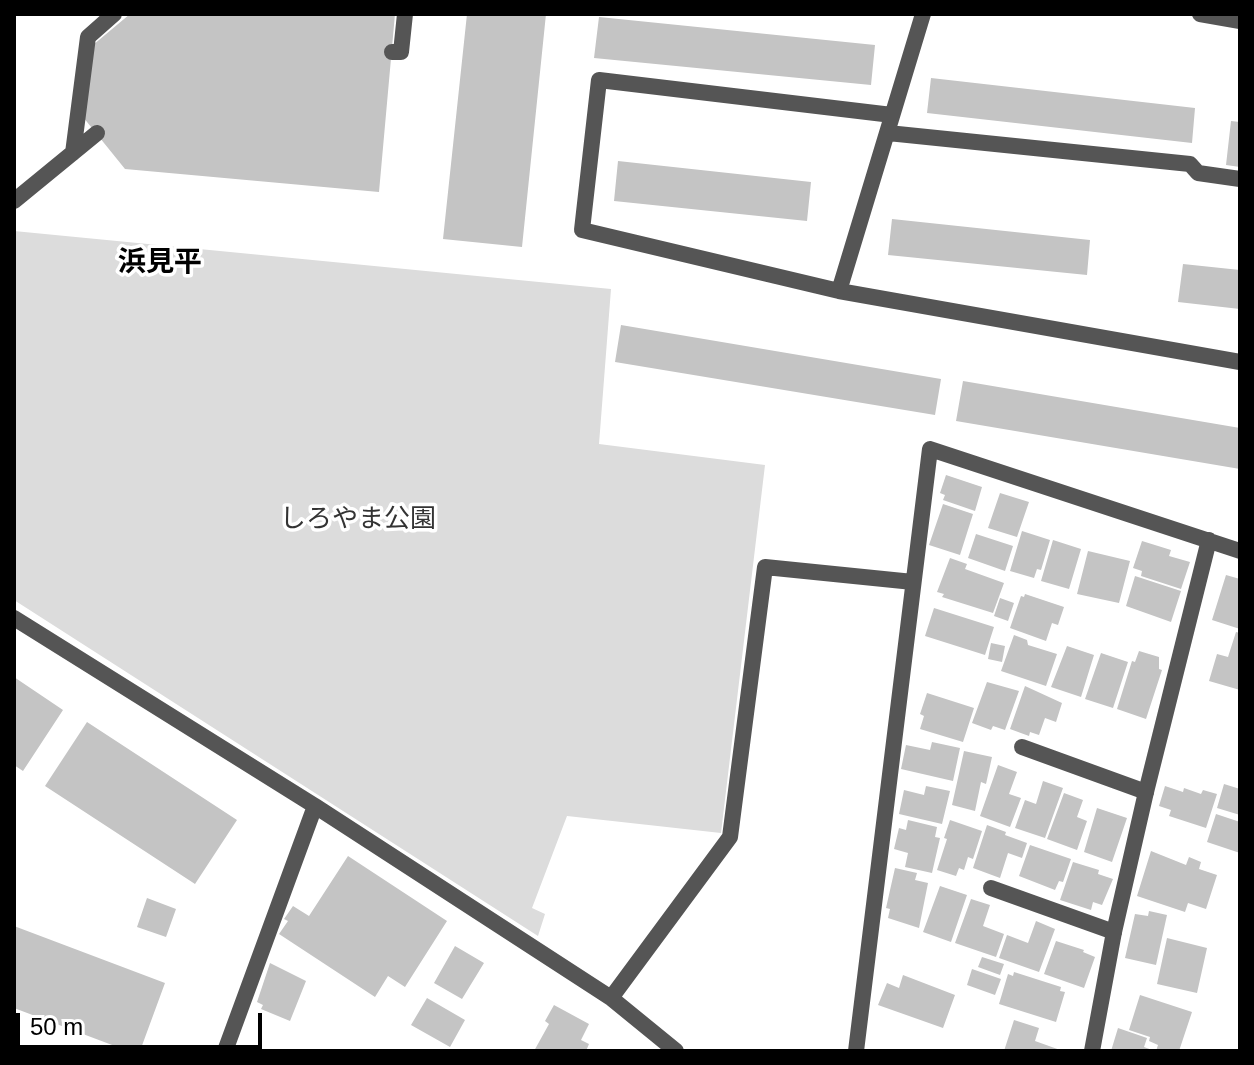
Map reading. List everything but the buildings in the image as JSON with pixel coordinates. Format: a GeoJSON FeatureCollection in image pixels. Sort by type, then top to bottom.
{"type":"FeatureCollection","features":[{"type":"Feature","properties":{"kind":"street"},"geometry":{"type":"LineString","coordinates":[[73,153],[88,37],[114,14]]}},
{"type":"Feature","properties":{"kind":"street"},"geometry":{"type":"LineString","coordinates":[[392,52],[401,52],[405,14]]}},
{"type":"Feature","properties":{"kind":"street"},"geometry":{"type":"LineString","coordinates":[[839,291],[923,14]]}},
{"type":"Feature","properties":{"kind":"street"},"geometry":{"type":"LineString","coordinates":[[1200,14],[1240,21]]}},
{"type":"Feature","properties":{"kind":"street"},"geometry":{"type":"LineString","coordinates":[[892,115],[599,80],[582,230],[839,291],[1240,362]]}},
{"type":"Feature","properties":{"kind":"street"},"geometry":{"type":"LineString","coordinates":[[14,201],[97,133]]}},
{"type":"Feature","properties":{"kind":"street"},"geometry":{"type":"LineString","coordinates":[[888,133],[1190,164],[1198,173],[1240,179]]}},
{"type":"Feature","properties":{"kind":"street"},"geometry":{"type":"LineString","coordinates":[[856,1051],[930,449],[1240,551]]}},
{"type":"Feature","properties":{"kind":"street"},"geometry":{"type":"LineString","coordinates":[[1092,1051],[1114,932],[1146,792],[1209,540]]}},
{"type":"Feature","properties":{"kind":"street"},"geometry":{"type":"LineString","coordinates":[[611,998],[730,837],[765,567],[913,582]]}},
{"type":"Feature","properties":{"kind":"street"},"geometry":{"type":"LineString","coordinates":[[14,618],[315,806],[611,998],[671,1049]]}},
{"type":"Feature","properties":{"kind":"street"},"geometry":{"type":"LineString","coordinates":[[1022,747],[1146,792]]}},
{"type":"Feature","properties":{"kind":"street"},"geometry":{"type":"LineString","coordinates":[[225,1051],[315,806]]}},
{"type":"Feature","properties":{"kind":"street"},"geometry":{"type":"LineString","coordinates":[[991,888],[1114,932]]}},
{"type":"Feature","properties":{"kind":"green space","name":"しろやま公園"},"geometry":{"type":"Polygon","coordinates":[[[14,231],[611,289],[599,444],[765,465],[721,833],[567,816],[532,908],[545,914],[538,936],[14,600],[14,231]]]}},
{"type":"Feature","properties":{"kind":"district","name":"浜見平"},"geometry":{"type":"Point","coordinates":[160,263]}}]}
